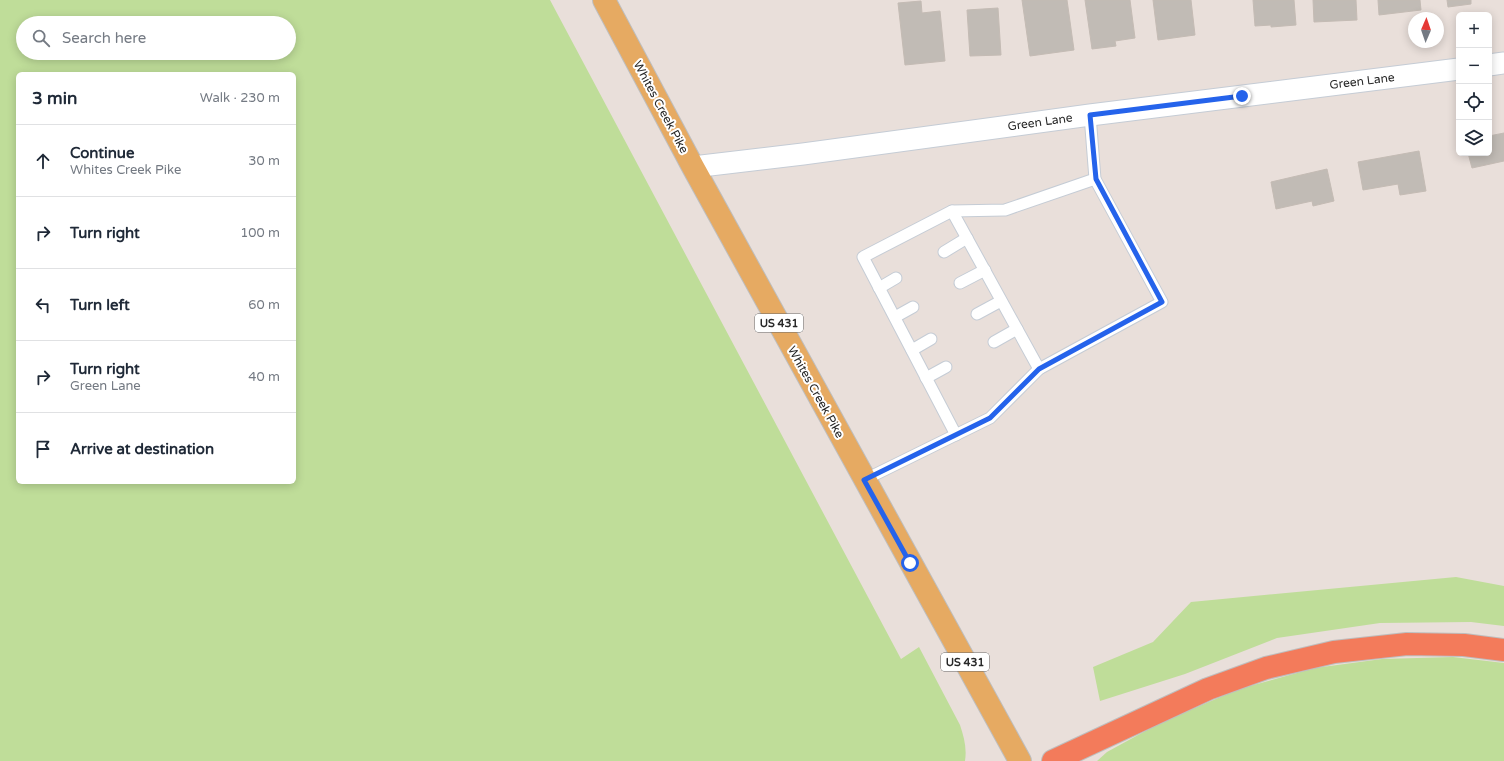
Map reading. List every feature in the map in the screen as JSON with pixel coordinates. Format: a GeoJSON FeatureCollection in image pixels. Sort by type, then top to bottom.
{"type":"FeatureCollection","features":[{"type":"Feature","properties":{"kind":"highway"},"geometry":{"type":"LineString","coordinates":[[1053,761],[1208,689],[1266,668],[1334,652],[1407,644],[1464,645],[1504,650]]}},
{"type":"Feature","properties":{"kind":"main road","name":"Whites Creek Pike"},"geometry":{"type":"LineString","coordinates":[[604,0],[693,167],[864,480],[1020,761]]}},
{"type":"Feature","properties":{"kind":"street"},"geometry":{"type":"LineString","coordinates":[[1492,65],[1504,63]]}},
{"type":"Feature","properties":{"kind":"street","name":"Green Lane"},"geometry":{"type":"LineString","coordinates":[[693,167],[1456,69]]}},
{"type":"Feature","properties":{"kind":"lane"},"geometry":{"type":"LineString","coordinates":[[864,480],[990,418],[1039,369],[1162,302],[1096,179],[1090,115]]}},
{"type":"Feature","properties":{"kind":"lane"},"geometry":{"type":"LineString","coordinates":[[956,435],[864,257],[952,211],[1005,210],[1096,179]]}},
{"type":"Feature","properties":{"kind":"lane"},"geometry":{"type":"LineString","coordinates":[[952,211],[1039,369]]}},
{"type":"Feature","properties":{"kind":"lane"},"geometry":{"type":"LineString","coordinates":[[944,252],[967,238]]}},
{"type":"Feature","properties":{"kind":"lane"},"geometry":{"type":"LineString","coordinates":[[960,283],[985,270]]}},
{"type":"Feature","properties":{"kind":"lane"},"geometry":{"type":"LineString","coordinates":[[879,288],[896,278]]}},
{"type":"Feature","properties":{"kind":"lane"},"geometry":{"type":"LineString","coordinates":[[977,314],[1001,301]]}},
{"type":"Feature","properties":{"kind":"lane"},"geometry":{"type":"LineString","coordinates":[[895,317],[913,308]]}},
{"type":"Feature","properties":{"kind":"lane"},"geometry":{"type":"LineString","coordinates":[[994,342],[1017,329]]}},
{"type":"Feature","properties":{"kind":"lane"},"geometry":{"type":"LineString","coordinates":[[912,350],[931,339]]}},
{"type":"Feature","properties":{"kind":"lane"},"geometry":{"type":"LineString","coordinates":[[926,378],[946,367]]}},
{"type":"Feature","properties":{"kind":"green space"},"geometry":{"type":"Polygon","coordinates":[[[0,0],[550,0],[901,659],[919,647],[960,725],[966,752],[965,761],[0,761],[0,0]]]}},
{"type":"Feature","properties":{"kind":"green space"},"geometry":{"type":"Polygon","coordinates":[[[1456,577],[1504,586],[1504,626],[1471,622],[1380,623],[1277,638],[1185,674],[1100,701],[1093,667],[1153,642],[1191,602],[1456,577]]]}},
{"type":"Feature","properties":{"kind":"green space"},"geometry":{"type":"Polygon","coordinates":[[[1453,657],[1504,663],[1504,761],[1097,761],[1107,752],[1160,723],[1239,689],[1315,668],[1382,659],[1453,657]]]}},
{"type":"Feature","properties":{"kind":"building"},"geometry":{"type":"Polygon","coordinates":[[[1022,0],[1067,0],[1074,50],[1030,56],[1022,0]]]}},
{"type":"Feature","properties":{"kind":"building"},"geometry":{"type":"Polygon","coordinates":[[[1085,0],[1130,0],[1135,38],[1115,41],[1116,46],[1092,49],[1085,0]]]}},
{"type":"Feature","properties":{"kind":"building"},"geometry":{"type":"Polygon","coordinates":[[[1153,0],[1191,0],[1195,35],[1158,40],[1153,0]]]}},
{"type":"Feature","properties":{"kind":"building"},"geometry":{"type":"Polygon","coordinates":[[[1253,0],[1294,0],[1296,25],[1271,27],[1271,25],[1255,26],[1253,0]]]}},
{"type":"Feature","properties":{"kind":"building"},"geometry":{"type":"Polygon","coordinates":[[[1313,0],[1356,0],[1357,20],[1314,22],[1313,0]]]}},
{"type":"Feature","properties":{"kind":"building"},"geometry":{"type":"Polygon","coordinates":[[[1378,0],[1420,0],[1421,10],[1379,15],[1378,0]]]}},
{"type":"Feature","properties":{"kind":"building"},"geometry":{"type":"Polygon","coordinates":[[[1447,0],[1471,0],[1471,4],[1448,7],[1447,0]]]}},
{"type":"Feature","properties":{"kind":"building"},"geometry":{"type":"Polygon","coordinates":[[[921,1],[922,13],[940,11],[945,61],[905,65],[898,3],[921,1]]]}},
{"type":"Feature","properties":{"kind":"building"},"geometry":{"type":"Polygon","coordinates":[[[998,8],[1001,55],[970,56],[967,10],[998,8]]]}},
{"type":"Feature","properties":{"kind":"building"},"geometry":{"type":"Polygon","coordinates":[[[1504,133],[1504,161],[1472,168],[1469,156],[1492,156],[1492,135],[1504,133]]]}},
{"type":"Feature","properties":{"kind":"building"},"geometry":{"type":"Polygon","coordinates":[[[1419,151],[1426,191],[1400,195],[1398,184],[1363,190],[1358,162],[1419,151]]]}},
{"type":"Feature","properties":{"kind":"building"},"geometry":{"type":"Polygon","coordinates":[[[1327,169],[1334,201],[1313,206],[1312,201],[1276,209],[1271,182],[1327,169]]]}},
{"type":"Feature","properties":{"kind":"route"},"geometry":{"type":"LineString","coordinates":[[910,563],[864,480],[990,418],[1039,369],[1162,302],[1096,179],[1090,115],[1242,96]]}}]}
